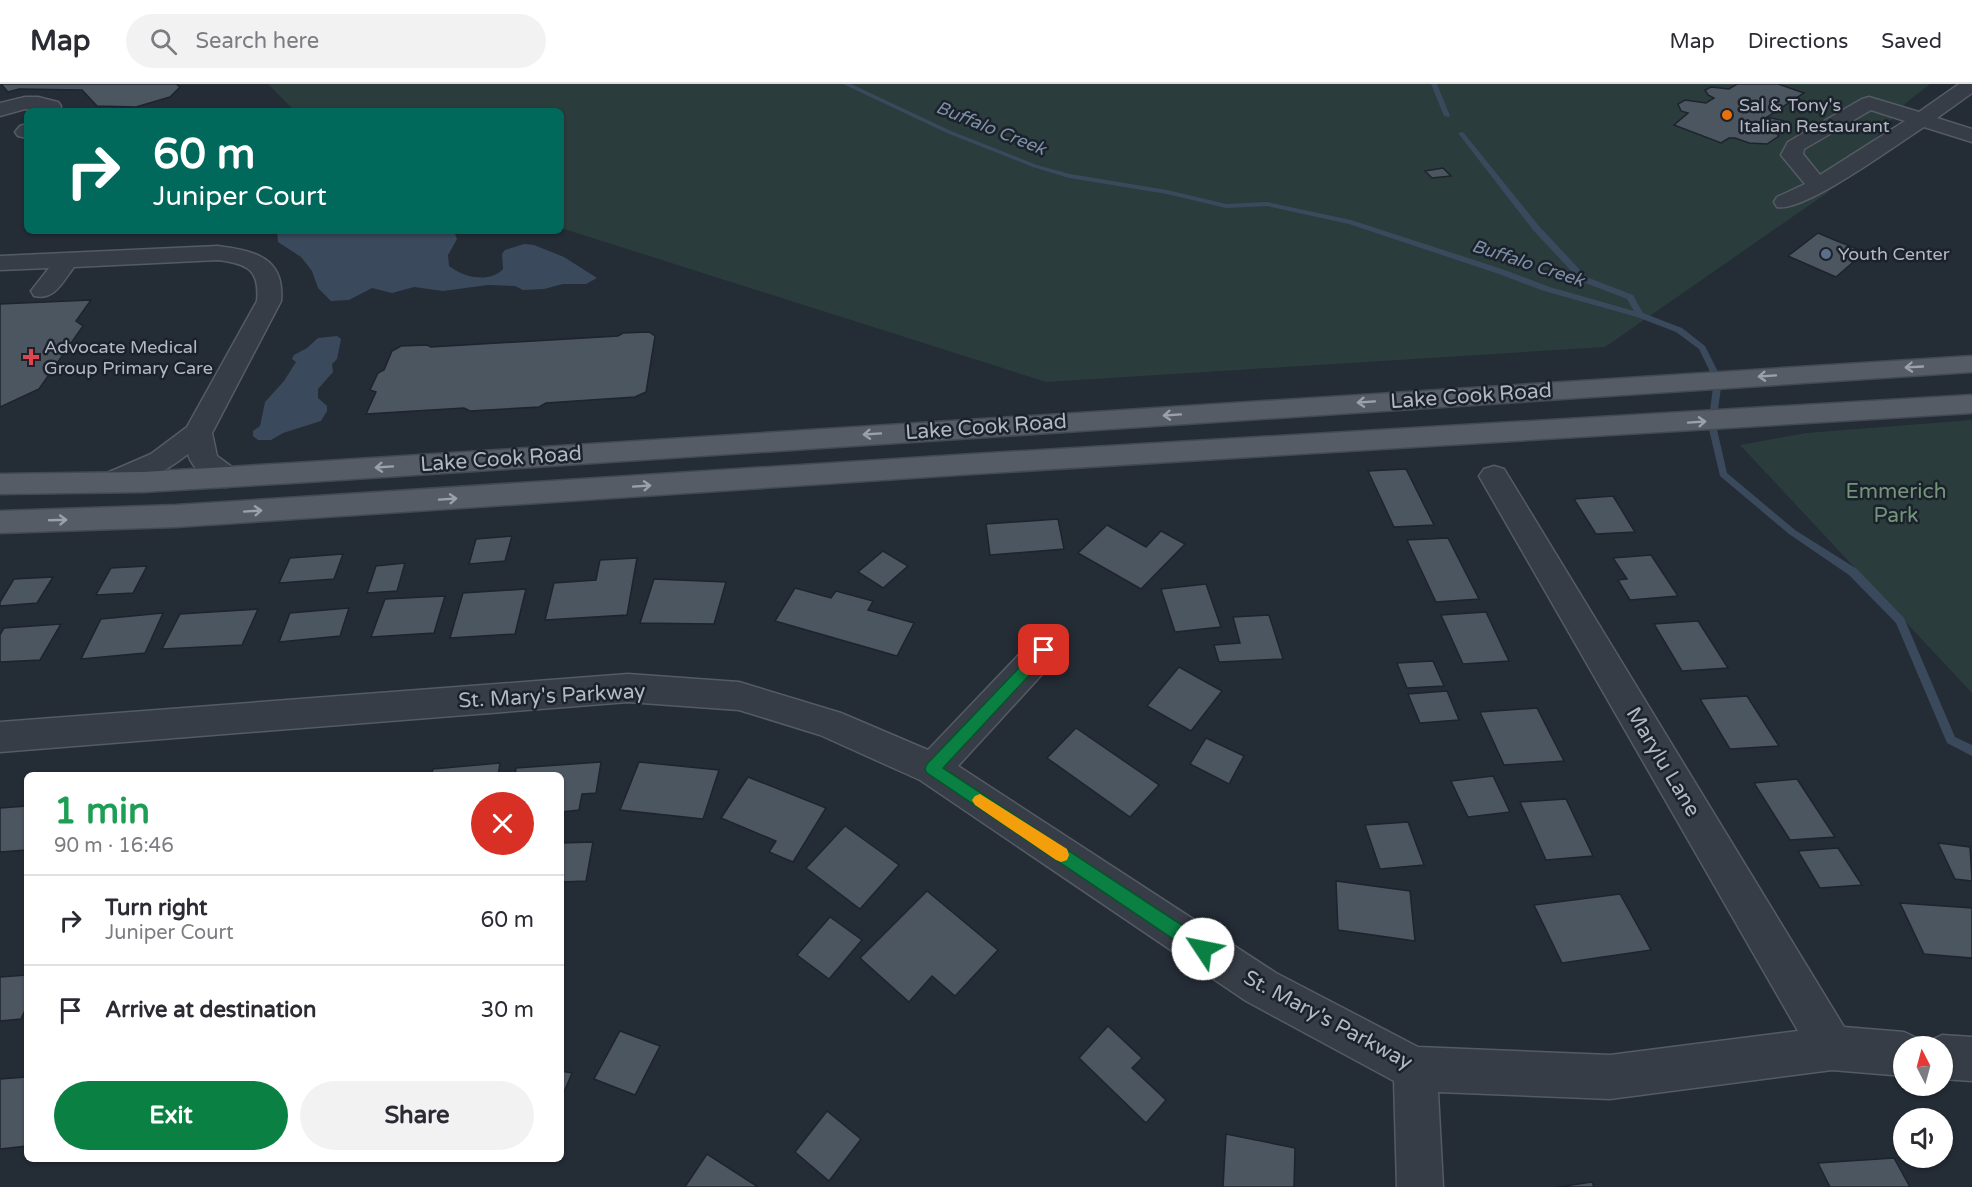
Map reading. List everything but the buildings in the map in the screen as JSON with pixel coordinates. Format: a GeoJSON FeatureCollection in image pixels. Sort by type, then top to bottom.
{"type":"FeatureCollection","features":[{"type":"Feature","properties":{"kind":"main road","name":"Lake Cook Road"},"geometry":{"type":"LineString","coordinates":[[0,484],[110,483],[226,477],[1972,364]]}},
{"type":"Feature","properties":{"kind":"main road","name":"Lake Cook Road"},"geometry":{"type":"LineString","coordinates":[[0,522],[176,516],[973,464],[1639,426],[1972,404]]}},
{"type":"Feature","properties":{"kind":"street"},"geometry":{"type":"LineString","coordinates":[[1785,202],[1818,186],[1923,119],[1972,84]]}},
{"type":"Feature","properties":{"kind":"street"},"geometry":{"type":"LineString","coordinates":[[0,110],[38,102],[51,106],[51,108]]}},
{"type":"Feature","properties":{"kind":"street"},"geometry":{"type":"LineString","coordinates":[[1818,186],[1792,155],[1795,146],[1869,103],[1972,136]]}},
{"type":"Feature","properties":{"kind":"street"},"geometry":{"type":"LineString","coordinates":[[142,255],[156,234]]}},
{"type":"Feature","properties":{"kind":"street"},"geometry":{"type":"LineString","coordinates":[[0,263],[194,253],[234,255],[252,260],[263,268],[269,277],[271,289],[269,301],[198,434],[161,461],[110,483]]}},
{"type":"Feature","properties":{"kind":"street"},"geometry":{"type":"LineString","coordinates":[[43,291],[68,259]]}},
{"type":"Feature","properties":{"kind":"street"},"geometry":{"type":"LineString","coordinates":[[198,434],[204,460],[226,477]]}},
{"type":"Feature","properties":{"kind":"street","name":"Marylu Lane"},"geometry":{"type":"LineString","coordinates":[[1494,476],[1832,1048]]}},
{"type":"Feature","properties":{"kind":"street"},"geometry":{"type":"LineString","coordinates":[[933,769],[1044,650]]}},
{"type":"Feature","properties":{"kind":"street","name":"St. Mary's Parkway"},"geometry":{"type":"LineString","coordinates":[[0,736],[628,688],[739,696],[830,723],[933,769],[1261,987],[1415,1070],[1610,1077],[1832,1048],[1893,1053]]}},
{"type":"Feature","properties":{"kind":"street"},"geometry":{"type":"LineString","coordinates":[[1953,1058],[1972,1059]]}},
{"type":"Feature","properties":{"kind":"street"},"geometry":{"type":"LineString","coordinates":[[1415,1070],[1420,1187]]}},
{"type":"Feature","properties":{"kind":"green space"},"geometry":{"type":"Polygon","coordinates":[[[268,84],[1930,84],[1906,103],[1827,193],[1605,347],[1046,382],[564,229],[564,108],[292,108],[268,84]]]}},
{"type":"Feature","properties":{"kind":"green space","name":"Emmerich Park"},"geometry":{"type":"Polygon","coordinates":[[[1972,420],[1972,693],[1740,445],[1806,433],[1972,420]]]}},
{"type":"Feature","properties":{"kind":"water"},"geometry":{"type":"Polygon","coordinates":[[[277,234],[455,234],[457,239],[448,255],[449,266],[469,276],[483,278],[497,274],[503,269],[502,254],[505,250],[524,244],[534,245],[564,257],[597,278],[586,284],[563,284],[544,289],[523,290],[515,286],[488,285],[443,291],[414,287],[392,293],[372,288],[349,300],[331,301],[318,288],[312,271],[301,257],[278,242],[277,234]]]}},
{"type":"Feature","properties":{"kind":"water"},"geometry":{"type":"Polygon","coordinates":[[[337,336],[341,339],[337,359],[332,364],[333,372],[318,389],[318,398],[327,406],[327,411],[321,421],[283,433],[271,440],[258,440],[253,436],[253,431],[260,426],[265,402],[284,381],[296,362],[292,359],[294,355],[307,348],[318,338],[337,336]]]}},
{"type":"Feature","properties":{"kind":"waterway","name":"Buffalo Creek"},"geometry":{"type":"LineString","coordinates":[[846,84],[949,132],[1035,166],[1069,176],[1167,192],[1226,206],[1267,204],[1351,222],[1547,289],[1640,315]]}},
{"type":"Feature","properties":{"kind":"waterway"},"geometry":{"type":"LineString","coordinates":[[1434,84],[1447,116]]}},
{"type":"Feature","properties":{"kind":"waterway"},"geometry":{"type":"LineString","coordinates":[[1461,133],[1536,228],[1578,273],[1586,280],[1630,297],[1640,315]]}},
{"type":"Feature","properties":{"kind":"waterway","name":"Buffalo Creek"},"geometry":{"type":"LineString","coordinates":[[1640,315],[1679,330],[1702,348],[1718,380],[1712,425],[1723,474],[1792,532],[1853,572],[1900,621],[1951,740],[1972,751]]}},
{"type":"Feature","properties":{"kind":"slow traffic"},"geometry":{"type":"LineString","coordinates":[[980,800],[1061,855]]}},
{"type":"Feature","properties":{"kind":"place","name":"Sal & Tony's Italian Restaurant"},"geometry":{"type":"Point","coordinates":[1727,115]}},
{"type":"Feature","properties":{"kind":"place","name":"Youth Center"},"geometry":{"type":"Point","coordinates":[1826,254]}},
{"type":"Feature","properties":{"kind":"place","name":"Advocate Medical Group Primary Care"},"geometry":{"type":"Point","coordinates":[31,357]}},
{"type":"Feature","properties":{"kind":"route"},"geometry":{"type":"LineString","coordinates":[[1044,650],[933,769],[1203,949]]}}]}
